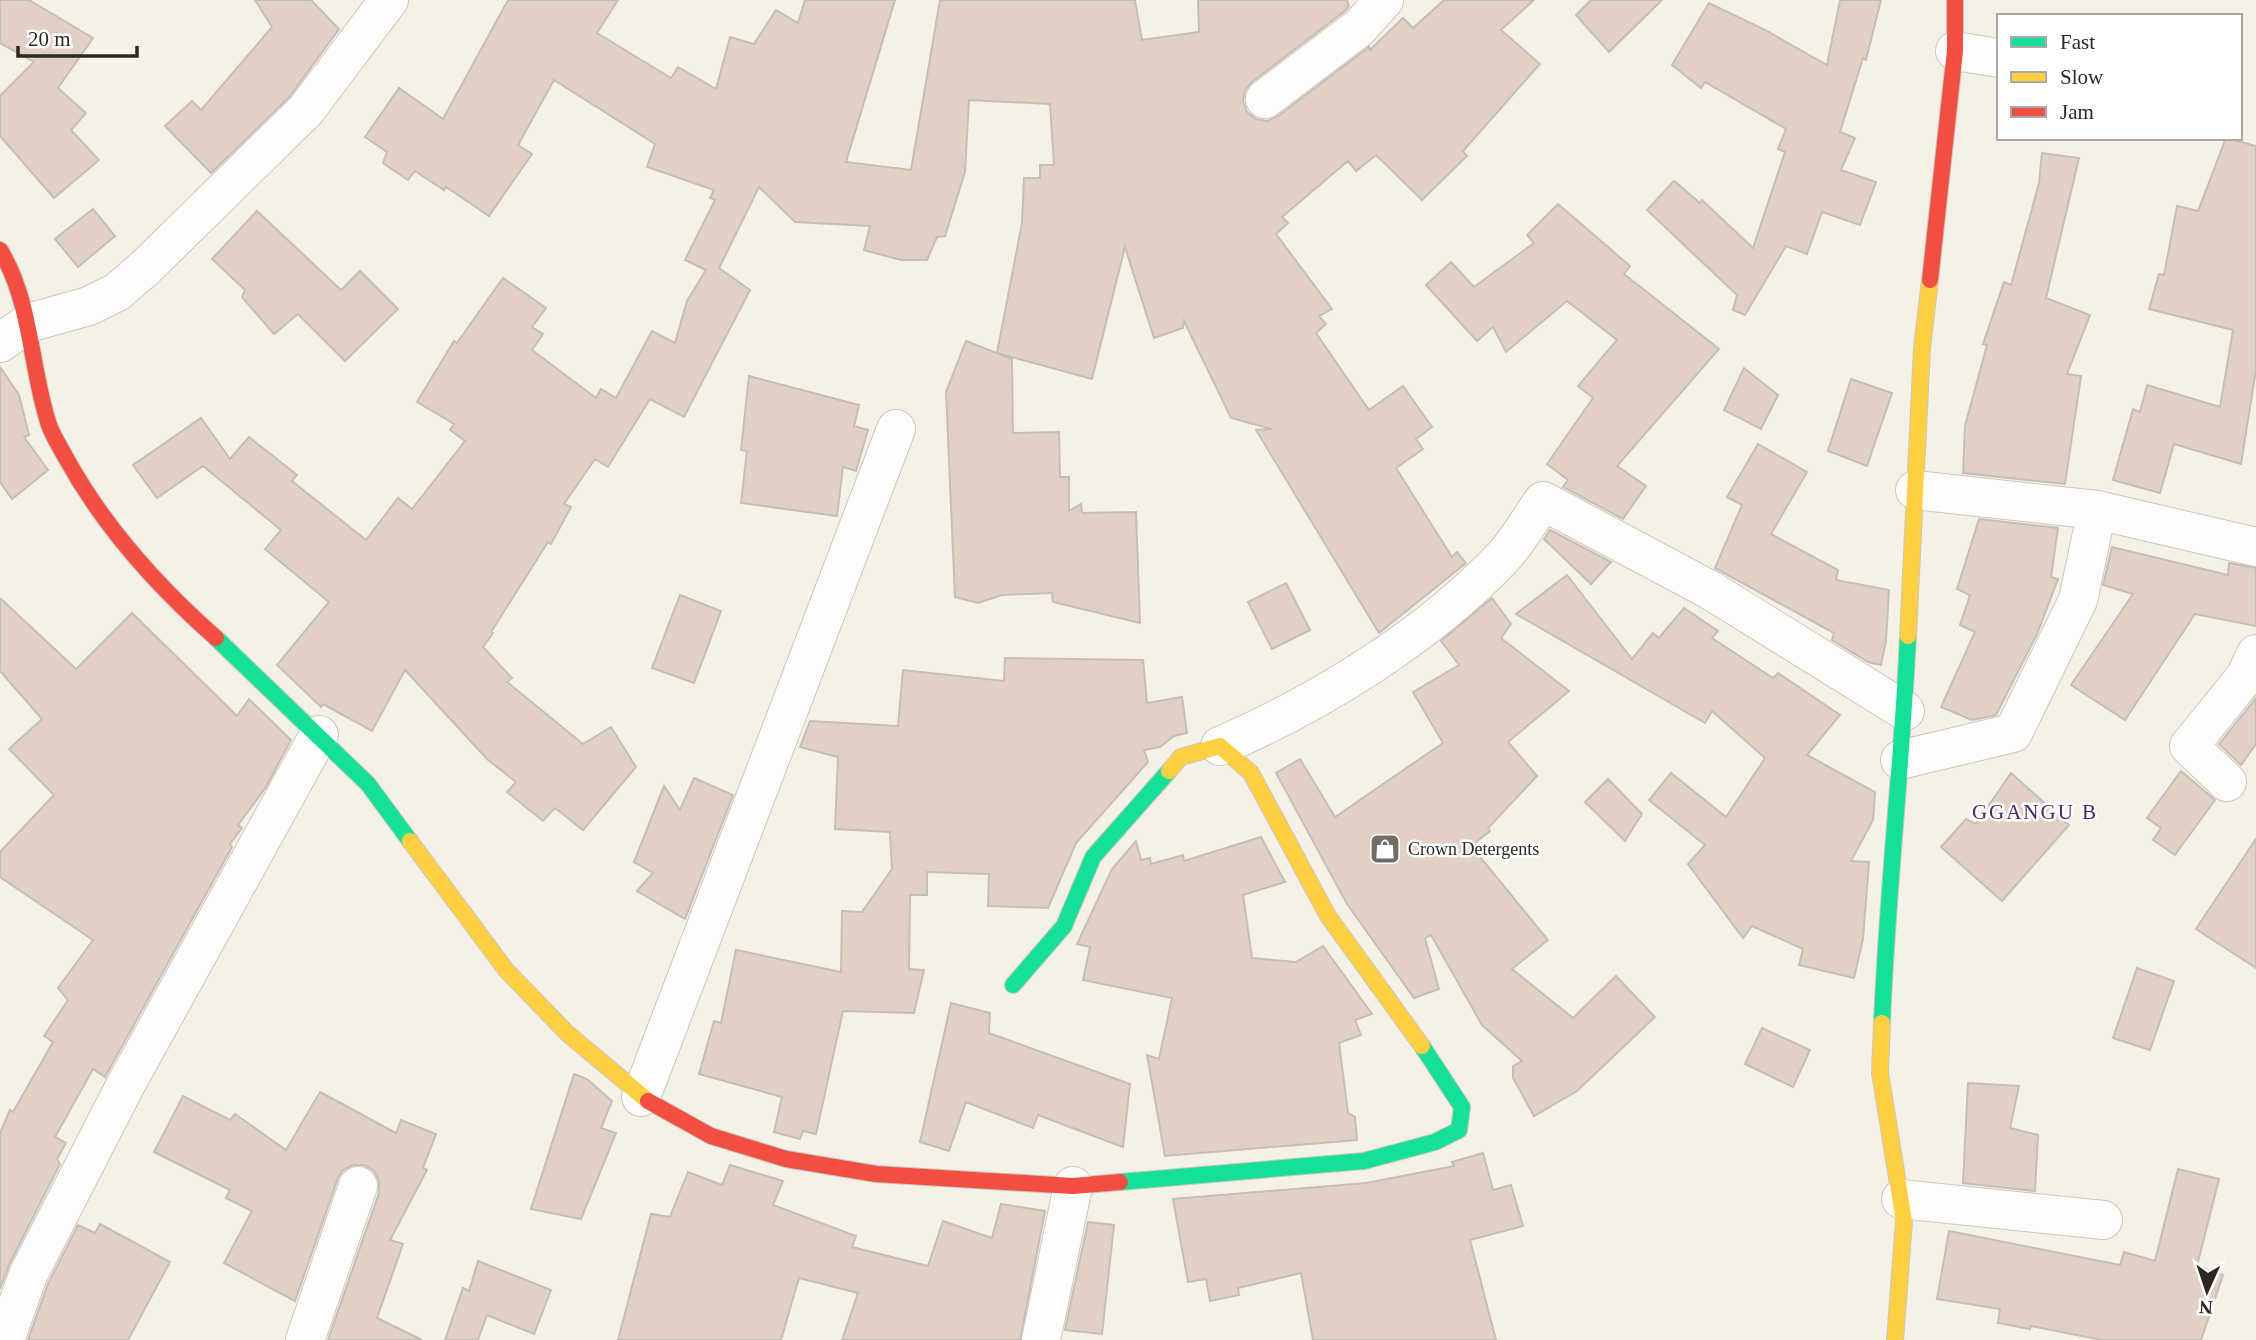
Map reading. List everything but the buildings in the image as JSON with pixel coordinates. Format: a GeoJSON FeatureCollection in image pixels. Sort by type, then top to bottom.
{"type":"FeatureCollection","features":[{"type":"Feature","properties":{"kind":"street"},"geometry":{"type":"LineString","coordinates":[[14,333],[89,306],[117,292],[145,268],[306,110],[388,0]]}},
{"type":"Feature","properties":{"kind":"street"},"geometry":{"type":"LineString","coordinates":[[1265,99],[1360,27],[1384,0]]}},
{"type":"Feature","properties":{"kind":"street"},"geometry":{"type":"LineString","coordinates":[[1895,1340],[1904,1221],[1880,1073],[1886,913],[1905,711],[1922,348],[1955,51],[1955,0]]}},
{"type":"Feature","properties":{"kind":"street"},"geometry":{"type":"LineString","coordinates":[[1955,51],[1997,58]]}},
{"type":"Feature","properties":{"kind":"street"},"geometry":{"type":"LineString","coordinates":[[0,250],[14,272],[14,333],[34,368],[49,426],[77,478],[118,537],[173,600],[242,661],[368,784],[506,970],[568,1033],[641,1097],[711,1136],[786,1159],[876,1174],[1073,1186],[1364,1161],[1435,1142],[1460,1130],[1462,1107],[1328,916],[1251,773],[1220,746]]}},
{"type":"Feature","properties":{"kind":"street"},"geometry":{"type":"LineString","coordinates":[[641,1097],[896,429]]}},
{"type":"Feature","properties":{"kind":"street"},"geometry":{"type":"LineString","coordinates":[[1915,490],[2096,510],[2256,547]]}},
{"type":"Feature","properties":{"kind":"street"},"geometry":{"type":"LineString","coordinates":[[1013,985],[1064,926],[1093,857],[1181,757],[1220,746],[1278,721],[1374,661],[1457,601],[1505,555],[1543,500],[1710,590],[1905,711]]}},
{"type":"Feature","properties":{"kind":"street"},"geometry":{"type":"LineString","coordinates":[[1900,760],[2013,733],[2078,600],[2096,510]]}},
{"type":"Feature","properties":{"kind":"street"},"geometry":{"type":"LineString","coordinates":[[2227,782],[2189,746],[2245,677],[2256,654]]}},
{"type":"Feature","properties":{"kind":"street"},"geometry":{"type":"LineString","coordinates":[[5,1340],[28,1275],[119,1098],[319,735]]}},
{"type":"Feature","properties":{"kind":"street"},"geometry":{"type":"LineString","coordinates":[[305,1340],[358,1186]]}},
{"type":"Feature","properties":{"kind":"street"},"geometry":{"type":"LineString","coordinates":[[1041,1340],[1073,1186]]}},
{"type":"Feature","properties":{"kind":"street"},"geometry":{"type":"LineString","coordinates":[[1901,1199],[2103,1220]]}},
{"type":"Feature","properties":{"kind":"traffic: fast"},"geometry":{"type":"LineString","coordinates":[[1882,1023],[1908,636]]}},
{"type":"Feature","properties":{"kind":"traffic: fast"},"geometry":{"type":"LineString","coordinates":[[216,638],[368,784],[410,841]]}},
{"type":"Feature","properties":{"kind":"traffic: fast"},"geometry":{"type":"LineString","coordinates":[[1013,985],[1064,926],[1093,857],[1169,771]]}},
{"type":"Feature","properties":{"kind":"traffic: fast"},"geometry":{"type":"LineString","coordinates":[[1120,1182],[1364,1161],[1435,1142],[1459,1130],[1462,1107],[1422,1046]]}},
{"type":"Feature","properties":{"kind":"traffic: slow"},"geometry":{"type":"LineString","coordinates":[[1908,636],[1922,348],[1930,280]]}},
{"type":"Feature","properties":{"kind":"traffic: slow"},"geometry":{"type":"LineString","coordinates":[[1169,771],[1181,757],[1220,746],[1251,773],[1328,916],[1422,1046]]}},
{"type":"Feature","properties":{"kind":"traffic: slow"},"geometry":{"type":"LineString","coordinates":[[410,841],[506,970],[567,1033],[648,1101]]}},
{"type":"Feature","properties":{"kind":"traffic: slow"},"geometry":{"type":"LineString","coordinates":[[1882,1023],[1880,1073],[1904,1221],[1895,1340]]}},
{"type":"Feature","properties":{"kind":"traffic: jam"},"geometry":{"type":"LineString","coordinates":[[1930,280],[1955,51],[1955,0]]}},
{"type":"Feature","properties":{"kind":"traffic: jam"},"geometry":{"type":"LineString","coordinates":[[0,250],[11,270],[25,313],[43,403],[59,446],[115,532],[173,598],[216,638]]}},
{"type":"Feature","properties":{"kind":"traffic: jam"},"geometry":{"type":"LineString","coordinates":[[648,1101],[711,1136],[786,1159],[876,1174],[1073,1186],[1120,1182]]}},
{"type":"Feature","properties":{"kind":"place","name":"Crown Detergents"},"geometry":{"type":"Point","coordinates":[1385,849]}},
{"type":"Feature","properties":{"kind":"district","name":"GGANGU B"},"geometry":{"type":"Point","coordinates":[2035,812]}}]}
